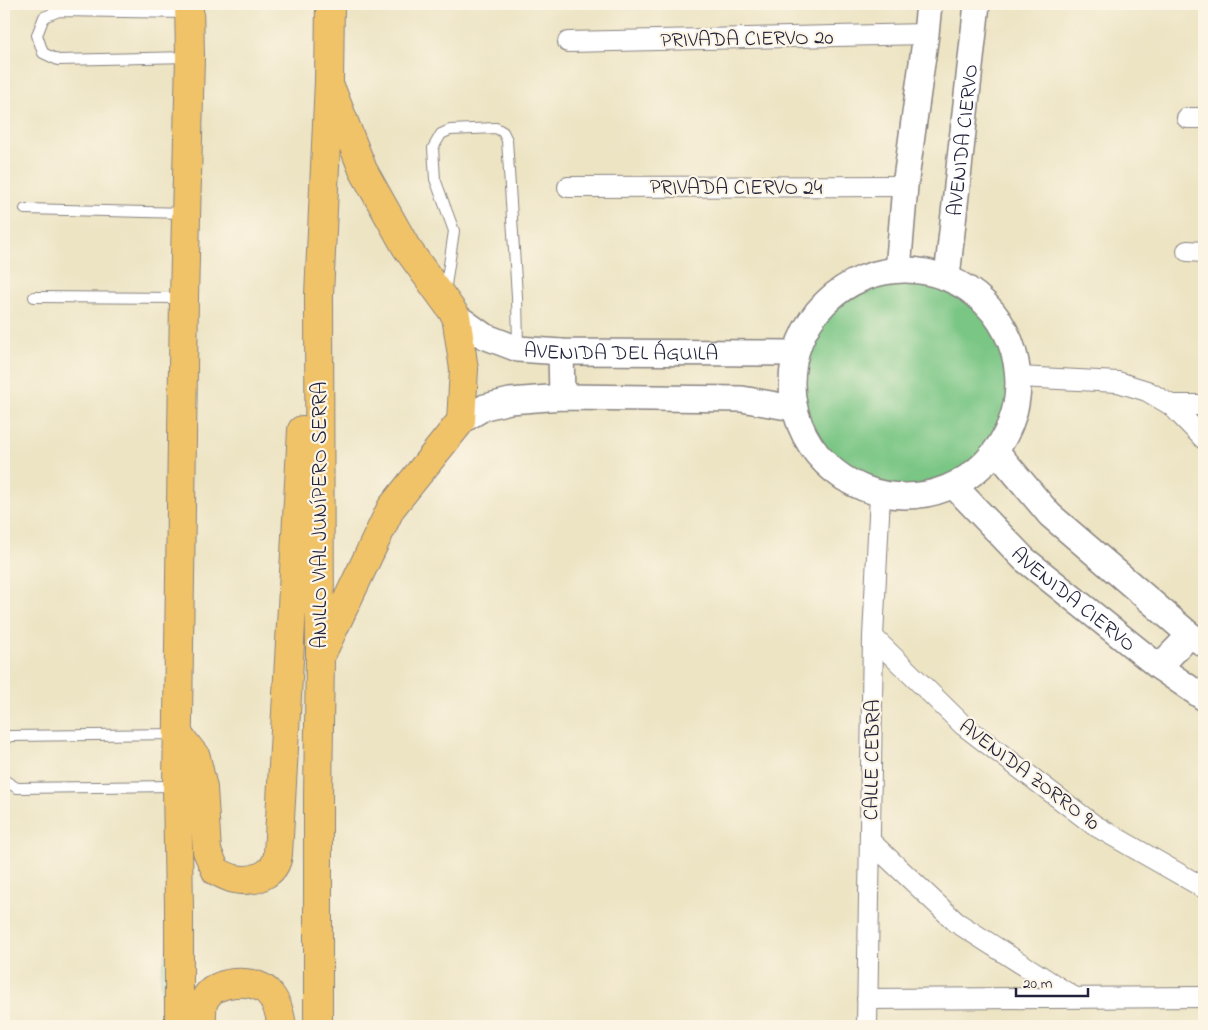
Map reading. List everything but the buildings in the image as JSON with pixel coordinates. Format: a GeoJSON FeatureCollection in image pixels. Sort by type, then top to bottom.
{"type":"FeatureCollection","features":[{"type":"Feature","properties":{"kind":"highway","name":"ANILLO VIAL JUNÍPERO SERRA"},"geometry":{"type":"LineString","coordinates":[[320,1022],[318,797],[320,657],[319,295],[329,81],[330,4]]}},
{"type":"Feature","properties":{"kind":"highway"},"geometry":{"type":"LineString","coordinates":[[179,1026],[177,786],[184,298],[190,57],[189,8]]}},
{"type":"Feature","properties":{"kind":"highway"},"geometry":{"type":"LineString","coordinates":[[320,657],[391,508],[461,421],[464,369],[450,307],[406,247],[363,170],[329,81]]}},
{"type":"Feature","properties":{"kind":"highway"},"geometry":{"type":"LineString","coordinates":[[178,734],[196,757],[203,788],[207,850],[216,871],[235,879],[262,877],[273,869],[277,862],[278,854],[306,357],[319,295]]}},
{"type":"Feature","properties":{"kind":"highway"},"geometry":{"type":"LineString","coordinates":[[162,1026],[161,972],[179,907]]}},
{"type":"Feature","properties":{"kind":"highway"},"geometry":{"type":"LineString","coordinates":[[202,1026],[205,999],[215,988],[230,983],[253,983],[265,989],[274,999],[280,1013],[282,1026]]}},
{"type":"Feature","properties":{"kind":"street"},"geometry":{"type":"LineString","coordinates":[[898,270],[905,186],[929,4]]}},
{"type":"Feature","properties":{"kind":"street","name":"AVENIDA CIERVO"},"geometry":{"type":"LineString","coordinates":[[947,278],[977,4]]}},
{"type":"Feature","properties":{"kind":"street","name":"PRIVADA CIERVO 20"},"geometry":{"type":"LineString","coordinates":[[568,42],[926,34]]}},
{"type":"Feature","properties":{"kind":"street","name":"PRIVADA CIERVO 24"},"geometry":{"type":"LineString","coordinates":[[568,187],[905,186]]}},
{"type":"Feature","properties":{"kind":"street"},"geometry":{"type":"LineString","coordinates":[[898,270],[923,271],[947,278],[975,293],[997,316],[1012,345],[1019,377],[1014,416],[996,452],[977,472],[954,486],[918,496],[880,495],[850,484],[824,464],[805,438],[793,408],[790,384],[794,353],[808,323],[828,299],[854,281],[876,273],[898,270]]}},
{"type":"Feature","properties":{"kind":"street","name":"AVENIDA DEL ÁGUILA"},"geometry":{"type":"LineString","coordinates":[[450,307],[484,336],[518,349],[561,352],[794,353]]}},
{"type":"Feature","properties":{"kind":"street"},"geometry":{"type":"LineString","coordinates":[[561,352],[562,397]]}},
{"type":"Feature","properties":{"kind":"street"},"geometry":{"type":"LineString","coordinates":[[1019,377],[1118,382],[1147,391],[1172,405],[1204,439]]}},
{"type":"Feature","properties":{"kind":"street"},"geometry":{"type":"LineString","coordinates":[[461,421],[485,407],[510,401],[562,397],[742,399],[793,408]]}},
{"type":"Feature","properties":{"kind":"street"},"geometry":{"type":"LineString","coordinates":[[1172,405],[1204,405]]}},
{"type":"Feature","properties":{"kind":"street","name":"AVENIDA CIERVO"},"geometry":{"type":"LineString","coordinates":[[996,452],[1050,515],[1197,640]]}},
{"type":"Feature","properties":{"kind":"street","name":"AVENIDA CIERVO"},"geometry":{"type":"LineString","coordinates":[[954,486],[1024,559],[1159,667],[1204,698]]}},
{"type":"Feature","properties":{"kind":"street","name":"CALLE CEBRA"},"geometry":{"type":"LineString","coordinates":[[867,1026],[873,637],[880,495]]}},
{"type":"Feature","properties":{"kind":"street","name":"AVENIDA ZORRO 90"},"geometry":{"type":"LineString","coordinates":[[873,637],[963,725],[1094,825],[1204,888]]}},
{"type":"Feature","properties":{"kind":"street"},"geometry":{"type":"LineString","coordinates":[[1159,667],[1197,640]]}},
{"type":"Feature","properties":{"kind":"street"},"geometry":{"type":"LineString","coordinates":[[870,841],[956,922],[1075,998]]}},
{"type":"Feature","properties":{"kind":"street"},"geometry":{"type":"LineString","coordinates":[[868,999],[1204,997]]}},
{"type":"Feature","properties":{"kind":"lane"},"geometry":{"type":"LineString","coordinates":[[189,8],[59,11],[44,17],[37,35],[43,53],[58,60],[190,57]]}},
{"type":"Feature","properties":{"kind":"lane"},"geometry":{"type":"LineString","coordinates":[[450,307],[454,231],[435,180],[433,148],[441,134],[450,130],[496,128],[503,132],[507,140],[517,296],[518,349]]}},
{"type":"Feature","properties":{"kind":"lane"},"geometry":{"type":"LineString","coordinates":[[25,209],[187,213]]}},
{"type":"Feature","properties":{"kind":"lane"},"geometry":{"type":"LineString","coordinates":[[34,297],[184,298]]}},
{"type":"Feature","properties":{"kind":"lane"},"geometry":{"type":"LineString","coordinates":[[4,740],[10,736],[178,734]]}},
{"type":"Feature","properties":{"kind":"lane"},"geometry":{"type":"LineString","coordinates":[[4,780],[17,788],[177,786]]}},
{"type":"Feature","properties":{"kind":"green space"},"geometry":{"type":"Polygon","coordinates":[[[905,271],[927,273],[957,284],[975,296],[991,312],[1003,330],[1011,350],[1016,382],[1014,404],[1003,434],[991,452],[975,468],[957,480],[937,488],[905,493],[883,491],[853,480],[835,468],[819,452],[807,434],[799,414],[794,382],[796,360],[807,330],[819,312],[835,296],[853,284],[873,276],[905,271]]]}},
{"type":"Feature","properties":{"kind":"green space"},"geometry":{"type":"Polygon","coordinates":[[[179,907],[179,1026],[162,1026],[161,972],[179,907]]]}}]}
